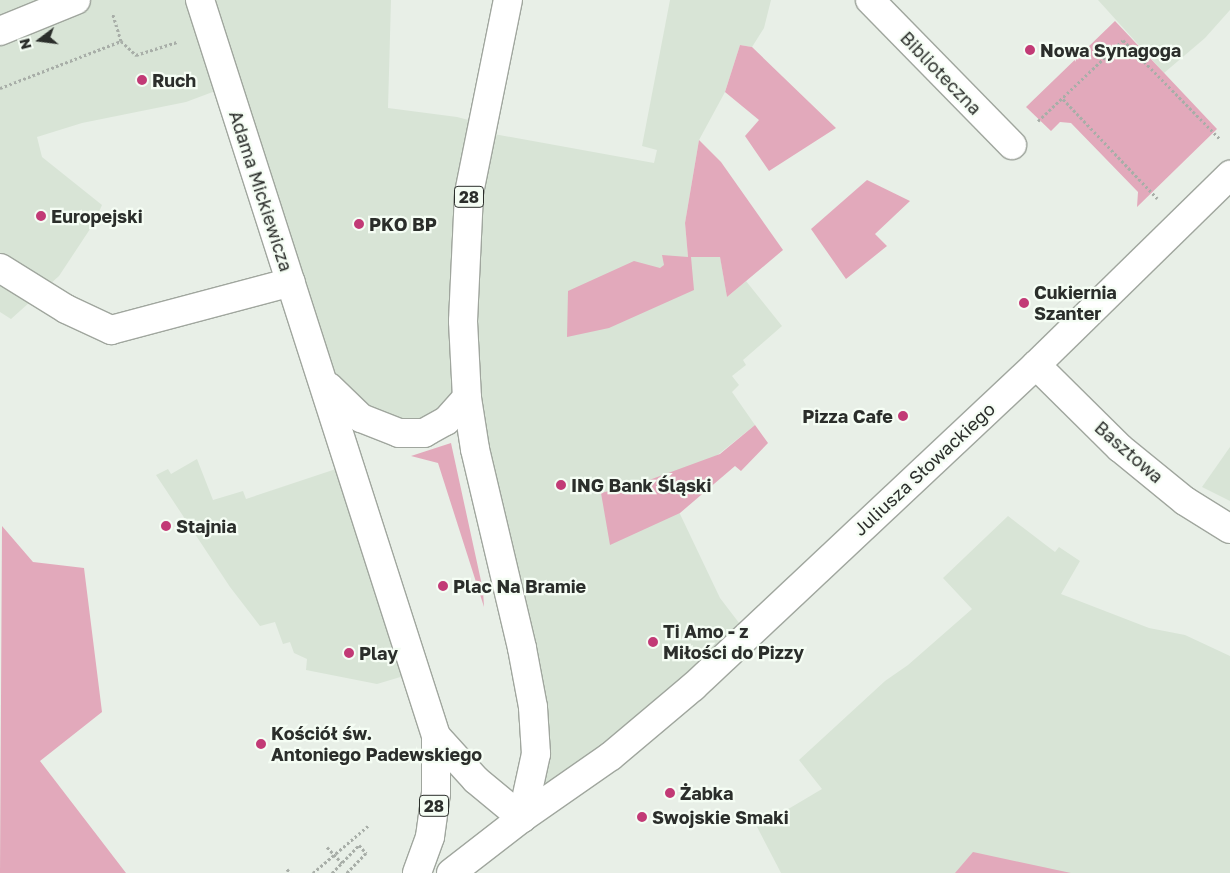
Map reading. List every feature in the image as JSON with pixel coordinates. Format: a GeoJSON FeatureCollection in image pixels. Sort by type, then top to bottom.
{"type":"FeatureCollection","features":[{"type":"Feature","properties":{"kind":"main road"},"geometry":{"type":"LineString","coordinates":[[0,31],[76,0]]}},
{"type":"Feature","properties":{"kind":"main road","name":"Adama Mickiewicza"},"geometry":{"type":"LineString","coordinates":[[200,0],[324,382]]}},
{"type":"Feature","properties":{"kind":"main road","name":"28"},"geometry":{"type":"LineString","coordinates":[[508,0],[469,193],[462,321],[468,398],[475,449],[533,707],[536,754],[522,818]]}},
{"type":"Feature","properties":{"kind":"main road","name":"Biblioteczna"},"geometry":{"type":"LineString","coordinates":[[870,0],[1012,146]]}},
{"type":"Feature","properties":{"kind":"main road","name":"Juliusza Słowackiego"},"geometry":{"type":"LineString","coordinates":[[522,818],[611,756],[693,687],[1036,365],[1230,175]]}},
{"type":"Feature","properties":{"kind":"main road"},"geometry":{"type":"LineString","coordinates":[[0,268],[66,309],[111,330],[291,282]]}},
{"type":"Feature","properties":{"kind":"main road","name":"Basztowa"},"geometry":{"type":"LineString","coordinates":[[1036,365],[1120,448],[1185,501],[1230,528]]}},
{"type":"Feature","properties":{"kind":"main road","name":"28"},"geometry":{"type":"LineString","coordinates":[[324,382],[361,418],[399,433],[424,433],[446,421],[468,398]]}},
{"type":"Feature","properties":{"kind":"main road","name":"28"},"geometry":{"type":"LineString","coordinates":[[324,382],[436,736],[430,837],[417,873]]}},
{"type":"Feature","properties":{"kind":"main road"},"geometry":{"type":"LineString","coordinates":[[436,736],[476,780],[522,818],[451,873]]}},
{"type":"Feature","properties":{"kind":"path"},"geometry":{"type":"LineString","coordinates":[[113,14],[122,41],[136,55],[176,42]]}},
{"type":"Feature","properties":{"kind":"path"},"geometry":{"type":"LineString","coordinates":[[1158,198],[1063,99],[1123,40],[1220,139]]}},
{"type":"Feature","properties":{"kind":"path"},"geometry":{"type":"LineString","coordinates":[[0,88],[122,41]]}},
{"type":"Feature","properties":{"kind":"path"},"geometry":{"type":"LineString","coordinates":[[313,873],[368,825]]}},
{"type":"Feature","properties":{"kind":"path"},"geometry":{"type":"LineString","coordinates":[[332,873],[359,845],[366,853],[350,872]]}},
{"type":"Feature","properties":{"kind":"path"},"geometry":{"type":"LineString","coordinates":[[327,847],[342,863]]}},
{"type":"Feature","properties":{"kind":"path"},"geometry":{"type":"LineString","coordinates":[[286,869],[290,873]]}},
{"type":"Feature","properties":{"kind":"shaded area"},"geometry":{"type":"Polygon","coordinates":[[[0,0],[391,0],[388,108],[457,117],[484,124],[483,132],[654,163],[657,150],[642,146],[670,0],[771,0],[764,28],[752,47],[740,45],[725,92],[699,140],[685,223],[688,257],[720,256],[727,297],[746,281],[782,326],[743,360],[746,365],[732,376],[739,385],[732,392],[755,425],[670,493],[720,598],[749,636],[522,818],[536,754],[468,398],[399,433],[324,382],[226,87],[186,102],[82,123],[37,137],[42,157],[102,205],[94,223],[59,276],[11,319],[0,312],[0,0]]]}},
{"type":"Feature","properties":{"kind":"shaded area"},"geometry":{"type":"Polygon","coordinates":[[[1098,0],[1230,0],[1230,10],[1205,38],[1164,73],[1098,0]]]}},
{"type":"Feature","properties":{"kind":"shaded area"},"geometry":{"type":"Polygon","coordinates":[[[1115,21],[1217,129],[1137,207],[1138,192],[1071,123],[1060,122],[1051,131],[1026,107],[1115,21]]]}},
{"type":"Feature","properties":{"kind":"shaded area"},"geometry":{"type":"Polygon","coordinates":[[[740,45],[752,47],[836,128],[769,171],[745,136],[759,120],[725,92],[740,45]]]}},
{"type":"Feature","properties":{"kind":"shaded area"},"geometry":{"type":"Polygon","coordinates":[[[699,140],[721,162],[783,250],[727,297],[720,257],[691,257],[694,290],[609,328],[567,337],[568,291],[634,261],[660,268],[664,265],[662,255],[688,257],[685,223],[699,140]]]}},
{"type":"Feature","properties":{"kind":"shaded area"},"geometry":{"type":"Polygon","coordinates":[[[867,180],[910,201],[875,234],[887,246],[846,279],[811,229],[867,180]]]}},
{"type":"Feature","properties":{"kind":"shaded area"},"geometry":{"type":"Polygon","coordinates":[[[755,425],[768,443],[741,471],[735,466],[680,513],[610,545],[601,493],[641,483],[720,454],[755,425]]]}},
{"type":"Feature","properties":{"kind":"shaded area"},"geometry":{"type":"Polygon","coordinates":[[[451,443],[483,590],[484,607],[438,463],[411,456],[451,443]]]}},
{"type":"Feature","properties":{"kind":"shaded area"},"geometry":{"type":"Polygon","coordinates":[[[1230,447],[1230,501],[1202,487],[1230,447]]]}},
{"type":"Feature","properties":{"kind":"shaded area"},"geometry":{"type":"Polygon","coordinates":[[[197,459],[213,500],[243,491],[246,499],[351,464],[417,672],[377,684],[306,670],[307,659],[294,653],[290,642],[283,644],[275,622],[260,626],[230,587],[156,475],[168,469],[171,474],[197,459]]]}},
{"type":"Feature","properties":{"kind":"shaded area"},"geometry":{"type":"Polygon","coordinates":[[[1008,516],[1055,552],[1059,547],[1080,561],[1061,594],[1149,628],[1185,635],[1230,656],[1230,873],[781,873],[755,823],[768,821],[822,789],[799,760],[885,681],[908,665],[972,609],[943,578],[1008,516]]]}},
{"type":"Feature","properties":{"kind":"shaded area"},"geometry":{"type":"Polygon","coordinates":[[[2,526],[33,562],[84,568],[102,712],[40,761],[126,873],[0,873],[2,526]]]}},
{"type":"Feature","properties":{"kind":"shaded area"},"geometry":{"type":"Polygon","coordinates":[[[973,852],[1071,873],[955,873],[973,852]]]}},
{"type":"Feature","properties":{"kind":"place","name":"Nowa Synagoga"},"geometry":{"type":"Point","coordinates":[1030,50]}},
{"type":"Feature","properties":{"kind":"place","name":"Ruch"},"geometry":{"type":"Point","coordinates":[142,80]}},
{"type":"Feature","properties":{"kind":"place","name":"Europejski"},"geometry":{"type":"Point","coordinates":[41,216]}},
{"type":"Feature","properties":{"kind":"place","name":"PKO BP"},"geometry":{"type":"Point","coordinates":[359,224]}},
{"type":"Feature","properties":{"kind":"place","name":"Cukiernia Szanter"},"geometry":{"type":"Point","coordinates":[1024,303]}},
{"type":"Feature","properties":{"kind":"place","name":"Pizza Cafe"},"geometry":{"type":"Point","coordinates":[903,416]}},
{"type":"Feature","properties":{"kind":"place","name":"ING Bank Śląski"},"geometry":{"type":"Point","coordinates":[561,485]}},
{"type":"Feature","properties":{"kind":"place","name":"Stajnia"},"geometry":{"type":"Point","coordinates":[166,526]}},
{"type":"Feature","properties":{"kind":"place","name":"Plac Na Bramie"},"geometry":{"type":"Point","coordinates":[443,586]}},
{"type":"Feature","properties":{"kind":"place","name":"Ti Amo - z Miłości do Pizzy"},"geometry":{"type":"Point","coordinates":[653,642]}},
{"type":"Feature","properties":{"kind":"place","name":"Play"},"geometry":{"type":"Point","coordinates":[349,653]}},
{"type":"Feature","properties":{"kind":"place","name":"Kościół św. Antoniego Padewskiego"},"geometry":{"type":"Point","coordinates":[261,744]}},
{"type":"Feature","properties":{"kind":"place","name":"Żabka"},"geometry":{"type":"Point","coordinates":[670,793]}},
{"type":"Feature","properties":{"kind":"place","name":"Swojskie Smaki"},"geometry":{"type":"Point","coordinates":[642,817]}}]}
